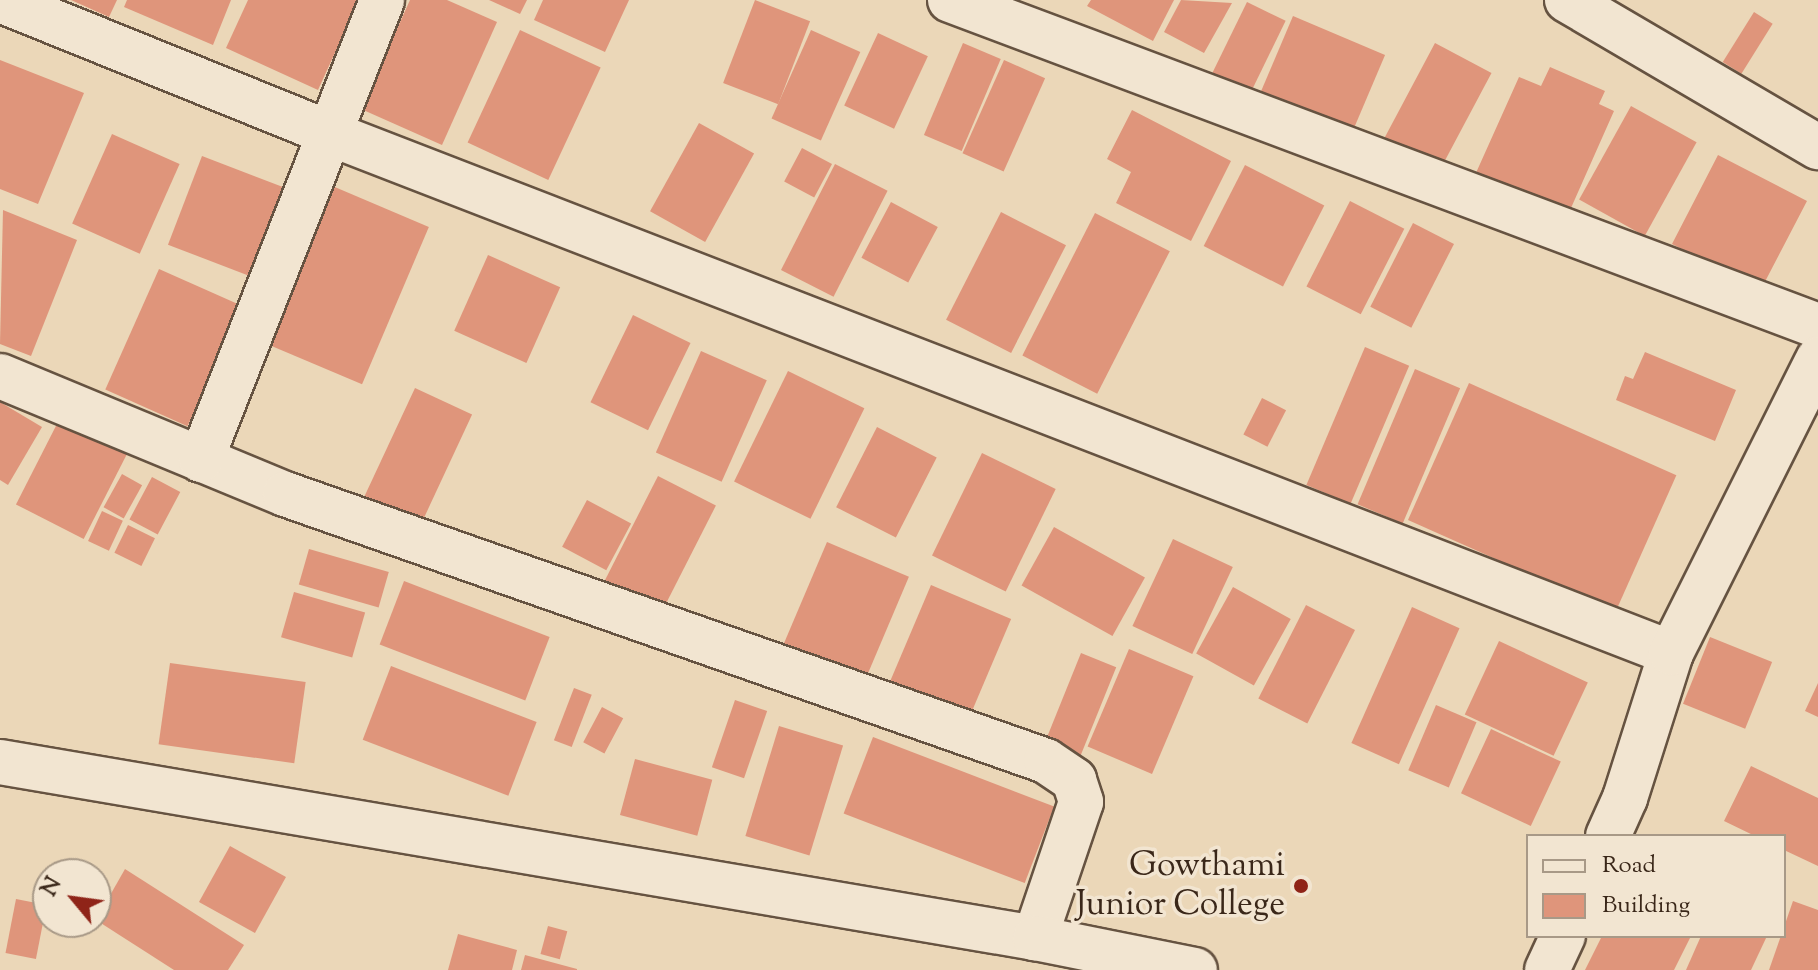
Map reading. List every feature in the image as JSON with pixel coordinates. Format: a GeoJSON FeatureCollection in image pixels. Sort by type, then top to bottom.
{"type":"FeatureCollection","features":[{"type":"Feature","properties":{"kind":"street"},"geometry":{"type":"LineString","coordinates":[[0,0],[331,134],[1671,653]]}},
{"type":"Feature","properties":{"kind":"street"},"geometry":{"type":"LineString","coordinates":[[201,460],[382,0]]}},
{"type":"Feature","properties":{"kind":"street"},"geometry":{"type":"LineString","coordinates":[[950,0],[1818,326]]}},
{"type":"Feature","properties":{"kind":"street"},"geometry":{"type":"LineString","coordinates":[[1567,0],[1818,147]]}},
{"type":"Feature","properties":{"kind":"street"},"geometry":{"type":"LineString","coordinates":[[1609,834],[1625,798],[1671,653],[1818,359]]}},
{"type":"Feature","properties":{"kind":"street"},"geometry":{"type":"LineString","coordinates":[[0,376],[285,494],[1046,761],[1074,780],[1081,802],[1035,938]]}},
{"type":"Feature","properties":{"kind":"street"},"geometry":{"type":"LineString","coordinates":[[0,762],[1035,938],[1148,965],[1195,970]]}},
{"type":"Feature","properties":{"kind":"street"},"geometry":{"type":"LineString","coordinates":[[1547,970],[1562,938]]}},
{"type":"Feature","properties":{"kind":"building"},"geometry":{"type":"Polygon","coordinates":[[[71,0],[117,0],[109,17],[71,0]]]}},
{"type":"Feature","properties":{"kind":"building"},"geometry":{"type":"Polygon","coordinates":[[[127,0],[231,0],[213,45],[124,7],[127,0]]]}},
{"type":"Feature","properties":{"kind":"building"},"geometry":{"type":"Polygon","coordinates":[[[248,0],[359,0],[318,90],[226,48],[248,0]]]}},
{"type":"Feature","properties":{"kind":"building"},"geometry":{"type":"Polygon","coordinates":[[[410,0],[447,0],[497,22],[442,145],[361,109],[410,0]]]}},
{"type":"Feature","properties":{"kind":"building"},"geometry":{"type":"Polygon","coordinates":[[[489,0],[527,0],[520,14],[489,0]]]}},
{"type":"Feature","properties":{"kind":"building"},"geometry":{"type":"Polygon","coordinates":[[[543,0],[629,0],[605,52],[534,20],[543,0]]]}},
{"type":"Feature","properties":{"kind":"building"},"geometry":{"type":"Polygon","coordinates":[[[755,0],[810,21],[778,104],[723,83],[755,0]]]}},
{"type":"Feature","properties":{"kind":"building"},"geometry":{"type":"Polygon","coordinates":[[[1091,0],[1174,0],[1153,41],[1087,6],[1091,0]]]}},
{"type":"Feature","properties":{"kind":"building"},"geometry":{"type":"Polygon","coordinates":[[[1181,0],[1232,3],[1204,53],[1164,32],[1181,0]]]}},
{"type":"Feature","properties":{"kind":"building"},"geometry":{"type":"Polygon","coordinates":[[[1247,2],[1286,21],[1249,95],[1211,77],[1247,2]]]}},
{"type":"Feature","properties":{"kind":"building"},"geometry":{"type":"Polygon","coordinates":[[[1754,12],[1773,24],[1741,74],[1723,62],[1754,12]]]}},
{"type":"Feature","properties":{"kind":"building"},"geometry":{"type":"Polygon","coordinates":[[[1293,16],[1385,55],[1346,147],[1254,108],[1293,16]]]}},
{"type":"Feature","properties":{"kind":"building"},"geometry":{"type":"Polygon","coordinates":[[[520,30],[601,68],[548,180],[468,142],[520,30]]]}},
{"type":"Feature","properties":{"kind":"building"},"geometry":{"type":"Polygon","coordinates":[[[811,30],[860,52],[821,141],[772,119],[811,30]]]}},
{"type":"Feature","properties":{"kind":"building"},"geometry":{"type":"Polygon","coordinates":[[[878,33],[928,56],[894,129],[844,106],[878,33]]]}},
{"type":"Feature","properties":{"kind":"building"},"geometry":{"type":"Polygon","coordinates":[[[963,43],[1001,59],[962,151],[924,135],[963,43]]]}},
{"type":"Feature","properties":{"kind":"building"},"geometry":{"type":"Polygon","coordinates":[[[1435,43],[1492,73],[1437,176],[1380,146],[1435,43]]]}},
{"type":"Feature","properties":{"kind":"building"},"geometry":{"type":"Polygon","coordinates":[[[0,60],[84,93],[38,204],[0,189],[0,60]]]}},
{"type":"Feature","properties":{"kind":"building"},"geometry":{"type":"Polygon","coordinates":[[[1004,60],[1045,78],[1004,171],[963,153],[1004,60]]]}},
{"type":"Feature","properties":{"kind":"building"},"geometry":{"type":"Polygon","coordinates":[[[1550,67],[1605,91],[1599,104],[1614,111],[1563,226],[1471,184],[1519,77],[1541,86],[1550,67]]]}},
{"type":"Feature","properties":{"kind":"building"},"geometry":{"type":"Polygon","coordinates":[[[1631,106],[1697,142],[1645,236],[1579,200],[1631,106]]]}},
{"type":"Feature","properties":{"kind":"building"},"geometry":{"type":"Polygon","coordinates":[[[1132,110],[1231,161],[1191,241],[1116,203],[1131,172],[1107,159],[1132,110]]]}},
{"type":"Feature","properties":{"kind":"building"},"geometry":{"type":"Polygon","coordinates":[[[699,123],[754,154],[705,242],[650,211],[699,123]]]}},
{"type":"Feature","properties":{"kind":"building"},"geometry":{"type":"Polygon","coordinates":[[[112,134],[180,164],[140,254],[72,224],[112,134]]]}},
{"type":"Feature","properties":{"kind":"building"},"geometry":{"type":"Polygon","coordinates":[[[802,148],[832,164],[814,198],[784,182],[802,148]]]}},
{"type":"Feature","properties":{"kind":"building"},"geometry":{"type":"Polygon","coordinates":[[[1718,155],[1807,201],[1757,297],[1719,268],[1672,244],[1718,155]]]}},
{"type":"Feature","properties":{"kind":"building"},"geometry":{"type":"Polygon","coordinates":[[[202,156],[289,189],[255,278],[168,245],[202,156]]]}},
{"type":"Feature","properties":{"kind":"building"},"geometry":{"type":"Polygon","coordinates":[[[835,164],[888,191],[834,297],[781,270],[835,164]]]}},
{"type":"Feature","properties":{"kind":"building"},"geometry":{"type":"Polygon","coordinates":[[[1245,165],[1324,205],[1283,286],[1204,246],[1245,165]]]}},
{"type":"Feature","properties":{"kind":"building"},"geometry":{"type":"Polygon","coordinates":[[[323,182],[429,227],[362,384],[256,339],[323,182]]]}},
{"type":"Feature","properties":{"kind":"building"},"geometry":{"type":"Polygon","coordinates":[[[1350,201],[1404,229],[1361,314],[1306,287],[1350,201]]]}},
{"type":"Feature","properties":{"kind":"building"},"geometry":{"type":"Polygon","coordinates":[[[891,202],[938,227],[908,283],[861,258],[891,202]]]}},
{"type":"Feature","properties":{"kind":"building"},"geometry":{"type":"Polygon","coordinates":[[[3,210],[77,240],[31,356],[0,344],[3,210]]]}},
{"type":"Feature","properties":{"kind":"building"},"geometry":{"type":"Polygon","coordinates":[[[1001,212],[1066,245],[1011,353],[946,320],[1001,212]]]}},
{"type":"Feature","properties":{"kind":"building"},"geometry":{"type":"Polygon","coordinates":[[[1095,213],[1170,251],[1097,394],[1022,356],[1095,213]]]}},
{"type":"Feature","properties":{"kind":"building"},"geometry":{"type":"Polygon","coordinates":[[[1413,223],[1454,244],[1411,328],[1370,307],[1413,223]]]}},
{"type":"Feature","properties":{"kind":"building"},"geometry":{"type":"Polygon","coordinates":[[[488,255],[560,287],[526,363],[454,331],[488,255]]]}},
{"type":"Feature","properties":{"kind":"building"},"geometry":{"type":"Polygon","coordinates":[[[159,269],[241,306],[188,426],[105,390],[159,269]]]}},
{"type":"Feature","properties":{"kind":"building"},"geometry":{"type":"Polygon","coordinates":[[[633,315],[691,343],[648,430],[590,402],[633,315]]]}},
{"type":"Feature","properties":{"kind":"building"},"geometry":{"type":"Polygon","coordinates":[[[1365,347],[1409,366],[1351,504],[1306,485],[1365,347]]]}},
{"type":"Feature","properties":{"kind":"building"},"geometry":{"type":"Polygon","coordinates":[[[701,351],[767,380],[722,482],[656,452],[701,351]]]}},
{"type":"Feature","properties":{"kind":"building"},"geometry":{"type":"Polygon","coordinates":[[[1645,352],[1736,390],[1715,441],[1616,400],[1625,376],[1633,379],[1645,352]]]}},
{"type":"Feature","properties":{"kind":"building"},"geometry":{"type":"Polygon","coordinates":[[[1415,369],[1460,388],[1403,523],[1358,504],[1415,369]]]}},
{"type":"Feature","properties":{"kind":"building"},"geometry":{"type":"Polygon","coordinates":[[[788,371],[864,408],[810,519],[734,482],[788,371]]]}},
{"type":"Feature","properties":{"kind":"building"},"geometry":{"type":"Polygon","coordinates":[[[1469,383],[1676,475],[1615,612],[1408,520],[1469,383]]]}},
{"type":"Feature","properties":{"kind":"building"},"geometry":{"type":"Polygon","coordinates":[[[415,388],[472,415],[421,525],[363,499],[415,388]]]}},
{"type":"Feature","properties":{"kind":"building"},"geometry":{"type":"Polygon","coordinates":[[[1262,398],[1286,410],[1267,447],[1243,435],[1262,398]]]}},
{"type":"Feature","properties":{"kind":"building"},"geometry":{"type":"Polygon","coordinates":[[[0,402],[42,427],[8,485],[0,480],[0,402]]]}},
{"type":"Feature","properties":{"kind":"building"},"geometry":{"type":"Polygon","coordinates":[[[60,418],[128,453],[84,539],[16,504],[60,418]]]}},
{"type":"Feature","properties":{"kind":"building"},"geometry":{"type":"Polygon","coordinates":[[[877,427],[937,457],[896,538],[836,507],[877,427]]]}},
{"type":"Feature","properties":{"kind":"building"},"geometry":{"type":"Polygon","coordinates":[[[982,453],[1056,489],[1006,591],[932,555],[982,453]]]}},
{"type":"Feature","properties":{"kind":"building"},"geometry":{"type":"Polygon","coordinates":[[[122,474],[142,485],[124,518],[104,507],[122,474]]]}},
{"type":"Feature","properties":{"kind":"building"},"geometry":{"type":"Polygon","coordinates":[[[658,476],[716,506],[662,611],[604,581],[658,476]]]}},
{"type":"Feature","properties":{"kind":"building"},"geometry":{"type":"Polygon","coordinates":[[[152,477],[180,492],[158,534],[129,519],[152,477]]]}},
{"type":"Feature","properties":{"kind":"building"},"geometry":{"type":"Polygon","coordinates":[[[587,500],[631,523],[606,570],[562,547],[587,500]]]}},
{"type":"Feature","properties":{"kind":"building"},"geometry":{"type":"Polygon","coordinates":[[[102,511],[123,521],[109,551],[88,541],[102,511]]]}},
{"type":"Feature","properties":{"kind":"building"},"geometry":{"type":"Polygon","coordinates":[[[128,525],[155,538],[141,566],[114,553],[128,525]]]}},
{"type":"Feature","properties":{"kind":"building"},"geometry":{"type":"Polygon","coordinates":[[[1054,527],[1145,577],[1112,636],[1022,586],[1054,527]]]}},
{"type":"Feature","properties":{"kind":"building"},"geometry":{"type":"Polygon","coordinates":[[[1173,539],[1233,567],[1192,654],[1132,626],[1173,539]]]}},
{"type":"Feature","properties":{"kind":"building"},"geometry":{"type":"Polygon","coordinates":[[[827,542],[909,577],[864,683],[782,648],[827,542]]]}},
{"type":"Feature","properties":{"kind":"building"},"geometry":{"type":"Polygon","coordinates":[[[309,549],[389,572],[379,607],[299,585],[309,549]]]}},
{"type":"Feature","properties":{"kind":"building"},"geometry":{"type":"Polygon","coordinates":[[[404,581],[550,637],[525,700],[380,644],[404,581]]]}},
{"type":"Feature","properties":{"kind":"building"},"geometry":{"type":"Polygon","coordinates":[[[931,585],[1011,619],[967,723],[887,689],[931,585]]]}},
{"type":"Feature","properties":{"kind":"building"},"geometry":{"type":"Polygon","coordinates":[[[1233,587],[1291,619],[1254,685],[1196,653],[1233,587]]]}},
{"type":"Feature","properties":{"kind":"building"},"geometry":{"type":"Polygon","coordinates":[[[294,592],[365,612],[352,658],[281,637],[294,592]]]}},
{"type":"Feature","properties":{"kind":"building"},"geometry":{"type":"Polygon","coordinates":[[[1306,605],[1355,630],[1307,724],[1258,699],[1306,605]]]}},
{"type":"Feature","properties":{"kind":"building"},"geometry":{"type":"Polygon","coordinates":[[[1412,607],[1460,628],[1399,764],[1351,743],[1412,607]]]}},
{"type":"Feature","properties":{"kind":"building"},"geometry":{"type":"Polygon","coordinates":[[[1710,637],[1772,662],[1745,729],[1683,704],[1710,637]]]}},
{"type":"Feature","properties":{"kind":"building"},"geometry":{"type":"Polygon","coordinates":[[[1499,641],[1588,682],[1554,756],[1465,714],[1499,641]]]}},
{"type":"Feature","properties":{"kind":"building"},"geometry":{"type":"Polygon","coordinates":[[[1129,649],[1193,676],[1152,774],[1088,747],[1129,649]]]}},
{"type":"Feature","properties":{"kind":"building"},"geometry":{"type":"Polygon","coordinates":[[[1081,653],[1116,667],[1078,761],[1043,747],[1081,653]]]}},
{"type":"Feature","properties":{"kind":"building"},"geometry":{"type":"Polygon","coordinates":[[[170,663],[306,682],[294,763],[159,744],[170,663]]]}},
{"type":"Feature","properties":{"kind":"building"},"geometry":{"type":"Polygon","coordinates":[[[391,666],[537,722],[508,796],[363,740],[391,666]]]}},
{"type":"Feature","properties":{"kind":"building"},"geometry":{"type":"Polygon","coordinates":[[[1818,683],[1818,717],[1805,711],[1818,683]]]}},
{"type":"Feature","properties":{"kind":"building"},"geometry":{"type":"Polygon","coordinates":[[[574,688],[592,695],[572,747],[554,740],[574,688]]]}},
{"type":"Feature","properties":{"kind":"building"},"geometry":{"type":"Polygon","coordinates":[[[735,700],[767,711],[744,778],[712,767],[735,700]]]}},
{"type":"Feature","properties":{"kind":"building"},"geometry":{"type":"Polygon","coordinates":[[[1436,705],[1477,722],[1449,788],[1408,770],[1436,705]]]}},
{"type":"Feature","properties":{"kind":"building"},"geometry":{"type":"Polygon","coordinates":[[[602,707],[623,718],[604,754],[583,742],[602,707]]]}},
{"type":"Feature","properties":{"kind":"building"},"geometry":{"type":"Polygon","coordinates":[[[779,726],[843,746],[809,856],[745,836],[779,726]]]}},
{"type":"Feature","properties":{"kind":"building"},"geometry":{"type":"Polygon","coordinates":[[[1491,729],[1561,762],[1531,826],[1461,793],[1491,729]]]}},
{"type":"Feature","properties":{"kind":"building"},"geometry":{"type":"Polygon","coordinates":[[[873,737],[1054,807],[1025,883],[844,814],[873,737]]]}},
{"type":"Feature","properties":{"kind":"building"},"geometry":{"type":"Polygon","coordinates":[[[635,759],[712,780],[697,836],[620,815],[635,759]]]}},
{"type":"Feature","properties":{"kind":"building"},"geometry":{"type":"Polygon","coordinates":[[[1751,766],[1818,798],[1818,866],[1786,851],[1786,834],[1751,834],[1724,821],[1751,766]]]}},
{"type":"Feature","properties":{"kind":"building"},"geometry":{"type":"Polygon","coordinates":[[[230,846],[286,877],[255,933],[199,902],[230,846]]]}},
{"type":"Feature","properties":{"kind":"building"},"geometry":{"type":"Polygon","coordinates":[[[125,869],[244,945],[228,970],[174,970],[112,930],[112,892],[125,869]]]}},
{"type":"Feature","properties":{"kind":"building"},"geometry":{"type":"Polygon","coordinates":[[[16,899],[32,902],[32,938],[40,938],[36,959],[6,953],[16,899]]]}},
{"type":"Feature","properties":{"kind":"building"},"geometry":{"type":"Polygon","coordinates":[[[1793,901],[1818,910],[1818,970],[1769,970],[1780,938],[1786,938],[1786,921],[1793,901]]]}},
{"type":"Feature","properties":{"kind":"building"},"geometry":{"type":"Polygon","coordinates":[[[548,926],[567,931],[560,959],[540,954],[548,926]]]}},
{"type":"Feature","properties":{"kind":"building"},"geometry":{"type":"Polygon","coordinates":[[[458,934],[517,950],[512,970],[448,970],[458,934]]]}},
{"type":"Feature","properties":{"kind":"building"},"geometry":{"type":"Polygon","coordinates":[[[1601,938],[1690,938],[1674,970],[1585,970],[1601,938]]]}},
{"type":"Feature","properties":{"kind":"building"},"geometry":{"type":"Polygon","coordinates":[[[1700,938],[1766,938],[1751,970],[1686,970],[1700,938]]]}},
{"type":"Feature","properties":{"kind":"building"},"geometry":{"type":"Polygon","coordinates":[[[525,955],[577,969],[577,970],[521,970],[525,955]]]}},
{"type":"Feature","properties":{"kind":"place","name":"Gowthami Junior College"},"geometry":{"type":"Point","coordinates":[1301,886]}}]}
